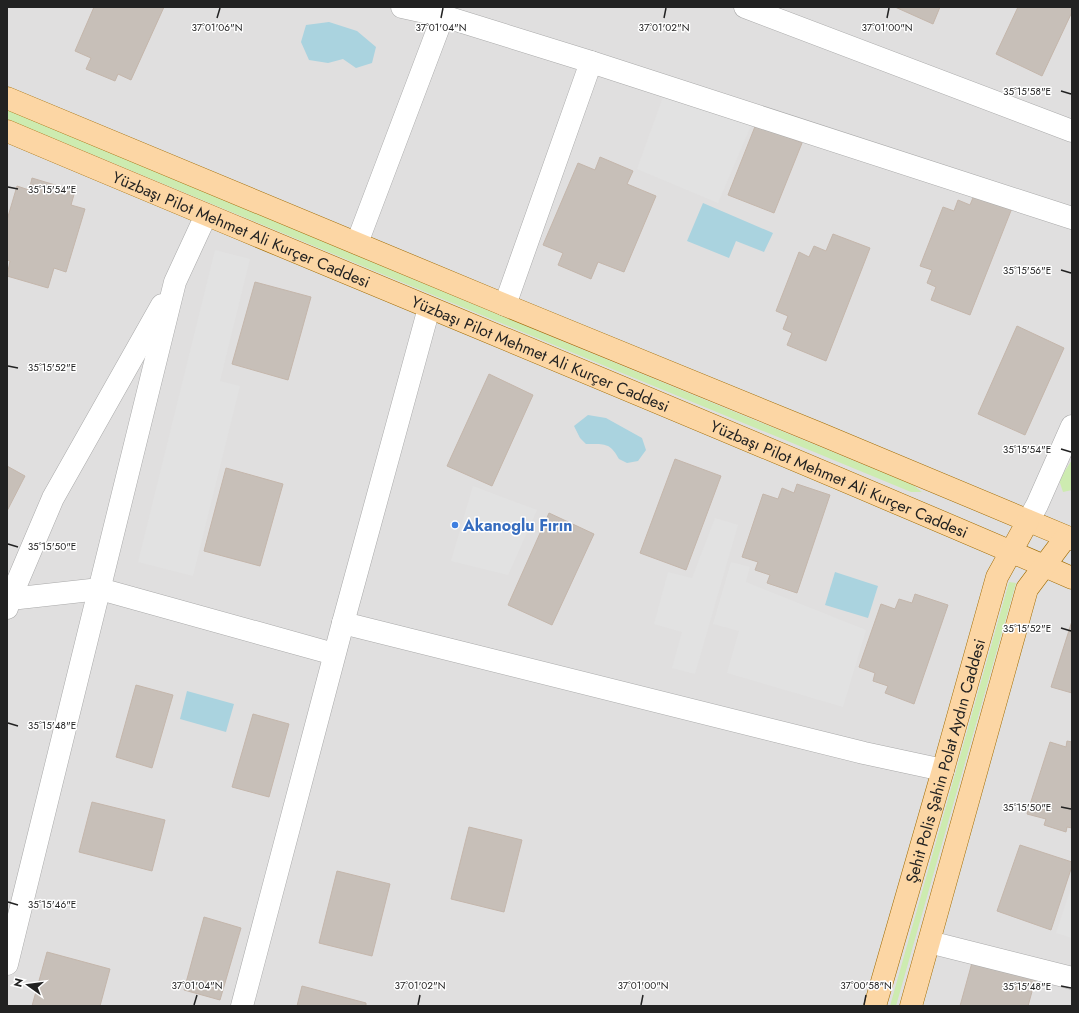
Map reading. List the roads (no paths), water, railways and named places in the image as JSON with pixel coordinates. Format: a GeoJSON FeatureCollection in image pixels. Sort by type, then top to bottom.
{"type":"FeatureCollection","features":[{"type":"Feature","properties":{"kind":"main road","name":"Yüzbaşı Pilot Mehmet Ali Kurçer Caddesi"},"geometry":{"type":"LineString","coordinates":[[7,98],[1028,521],[1070,535]]}},
{"type":"Feature","properties":{"kind":"main road","name":"Yüzbaşı Pilot Mehmet Ali Kurçer Caddesi"},"geometry":{"type":"LineString","coordinates":[[7,131],[826,473],[1072,578]]}},
{"type":"Feature","properties":{"kind":"main road","name":"Şehit Polis Şahin Polat Aydın Caddesi"},"geometry":{"type":"LineString","coordinates":[[875,1006],[997,577],[1028,521]]}},
{"type":"Feature","properties":{"kind":"main road","name":"Şehit Polis Şahin Polat Aydın Caddesi"},"geometry":{"type":"LineString","coordinates":[[911,1006],[1027,589],[1070,535]]}},
{"type":"Feature","properties":{"kind":"street"},"geometry":{"type":"LineString","coordinates":[[402,7],[443,16],[591,62],[1072,218]]}},
{"type":"Feature","properties":{"kind":"street"},"geometry":{"type":"LineString","coordinates":[[745,7],[1072,131]]}},
{"type":"Feature","properties":{"kind":"street"},"geometry":{"type":"LineString","coordinates":[[357,243],[443,16]]}},
{"type":"Feature","properties":{"kind":"street"},"geometry":{"type":"LineString","coordinates":[[505,305],[591,62]]}},
{"type":"Feature","properties":{"kind":"street"},"geometry":{"type":"LineString","coordinates":[[8,602],[53,498],[175,282],[206,215]]}},
{"type":"Feature","properties":{"kind":"street"},"geometry":{"type":"LineString","coordinates":[[7,964],[175,282]]}},
{"type":"Feature","properties":{"kind":"street"},"geometry":{"type":"LineString","coordinates":[[242,1006],[342,623],[429,308]]}},
{"type":"Feature","properties":{"kind":"street"},"geometry":{"type":"LineString","coordinates":[[1028,521],[1037,505],[1072,426]]}},
{"type":"Feature","properties":{"kind":"street"},"geometry":{"type":"LineString","coordinates":[[8,602],[100,590],[334,654]]}},
{"type":"Feature","properties":{"kind":"street"},"geometry":{"type":"LineString","coordinates":[[342,623],[864,753],[943,770]]}},
{"type":"Feature","properties":{"kind":"street"},"geometry":{"type":"LineString","coordinates":[[929,942],[1072,978]]}},
{"type":"Feature","properties":{"kind":"water"},"geometry":{"type":"Polygon","coordinates":[[[329,22],[357,31],[376,47],[372,63],[356,68],[343,59],[328,63],[309,60],[301,42],[306,25],[329,22]]]}},
{"type":"Feature","properties":{"kind":"water"},"geometry":{"type":"Polygon","coordinates":[[[703,203],[773,233],[764,252],[736,241],[729,258],[687,241],[703,203]]]}},
{"type":"Feature","properties":{"kind":"water"},"geometry":{"type":"Polygon","coordinates":[[[588,415],[606,418],[642,438],[646,450],[638,461],[627,463],[619,459],[613,449],[606,445],[586,444],[580,438],[574,426],[588,415]]]}},
{"type":"Feature","properties":{"kind":"water"},"geometry":{"type":"Polygon","coordinates":[[[835,572],[878,586],[868,618],[825,605],[835,572]]]}},
{"type":"Feature","properties":{"kind":"water"},"geometry":{"type":"Polygon","coordinates":[[[187,691],[234,704],[226,732],[180,719],[187,691]]]}},
{"type":"Feature","properties":{"kind":"place","name":"Akanoglu Fırın"},"geometry":{"type":"Point","coordinates":[455,525]}}]}
